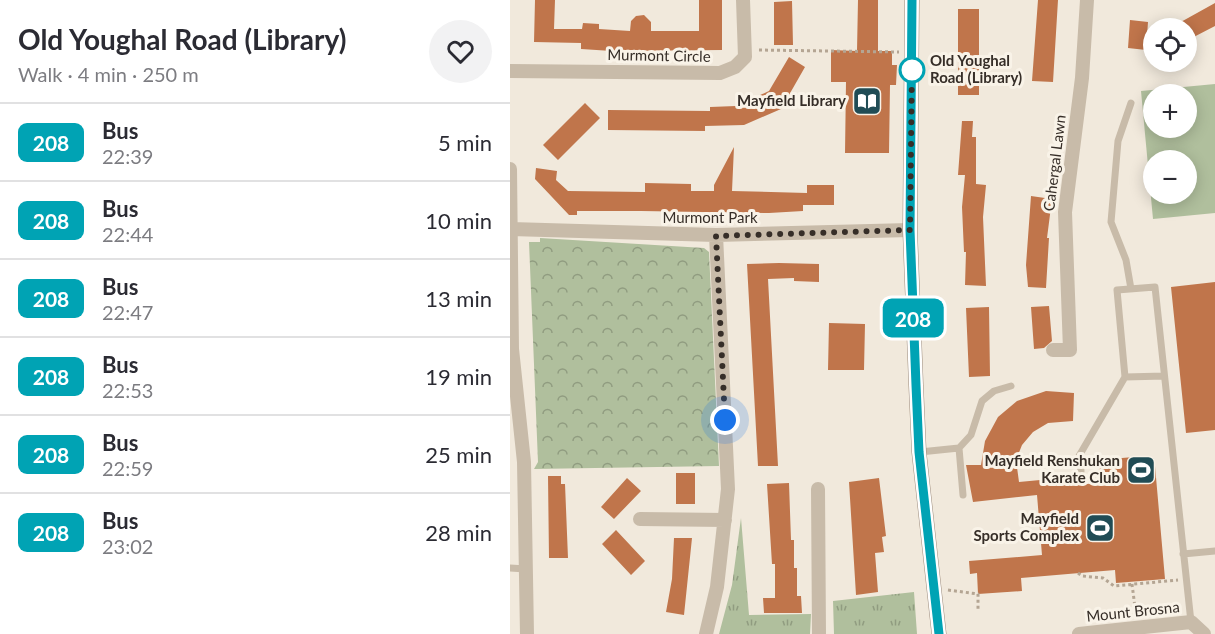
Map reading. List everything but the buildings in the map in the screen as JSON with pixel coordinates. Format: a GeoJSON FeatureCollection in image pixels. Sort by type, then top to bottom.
{"type":"FeatureCollection","features":[{"type":"Feature","properties":{"kind":"street","name":"Murmont Circle"},"geometry":{"type":"LineString","coordinates":[[510,71],[720,73],[735,67],[745,57],[743,0]]}},
{"type":"Feature","properties":{"kind":"street"},"geometry":{"type":"LineString","coordinates":[[912,0],[910,230],[919,452],[939,634]]}},
{"type":"Feature","properties":{"kind":"street","name":"Cahergal Lawn"},"geometry":{"type":"LineString","coordinates":[[1053,350],[1070,350],[1065,212],[1082,78],[1087,0]]}},
{"type":"Feature","properties":{"kind":"street"},"geometry":{"type":"LineString","coordinates":[[510,169],[513,349],[524,462],[527,634]]}},
{"type":"Feature","properties":{"kind":"street","name":"Murmont Park"},"geometry":{"type":"LineString","coordinates":[[511,229],[716,236],[910,230]]}},
{"type":"Feature","properties":{"kind":"street"},"geometry":{"type":"LineString","coordinates":[[706,634],[717,587],[728,489],[716,236]]}},
{"type":"Feature","properties":{"kind":"street"},"geometry":{"type":"LineString","coordinates":[[818,489],[819,634]]}},
{"type":"Feature","properties":{"kind":"street"},"geometry":{"type":"LineString","coordinates":[[640,519],[725,520]]}},
{"type":"Feature","properties":{"kind":"street"},"geometry":{"type":"LineString","coordinates":[[1191,622],[1204,634]]}},
{"type":"Feature","properties":{"kind":"street","name":"Mount Brosna"},"geometry":{"type":"LineString","coordinates":[[1079,634],[1191,622]]}},
{"type":"Feature","properties":{"kind":"lane"},"geometry":{"type":"LineString","coordinates":[[1131,103],[1118,141],[1111,222],[1126,260],[1131,289]]}},
{"type":"Feature","properties":{"kind":"lane"},"geometry":{"type":"LineString","coordinates":[[1081,471],[1079,456],[1125,377],[1117,290],[1155,287],[1191,622]]}},
{"type":"Feature","properties":{"kind":"lane"},"geometry":{"type":"LineString","coordinates":[[1125,377],[1164,376]]}},
{"type":"Feature","properties":{"kind":"lane"},"geometry":{"type":"LineString","coordinates":[[919,452],[958,448],[971,435],[982,401],[994,391],[1011,386]]}},
{"type":"Feature","properties":{"kind":"lane"},"geometry":{"type":"LineString","coordinates":[[958,448],[963,495]]}},
{"type":"Feature","properties":{"kind":"lane"},"geometry":{"type":"LineString","coordinates":[[1183,554],[1215,551]]}},
{"type":"Feature","properties":{"kind":"lane"},"geometry":{"type":"LineString","coordinates":[[510,568],[526,569]]}},
{"type":"Feature","properties":{"kind":"path"},"geometry":{"type":"LineString","coordinates":[[754,50],[902,52]]}},
{"type":"Feature","properties":{"kind":"path"},"geometry":{"type":"LineString","coordinates":[[1078,573],[1082,576],[1103,578],[1114,586],[1186,579]]}},
{"type":"Feature","properties":{"kind":"path"},"geometry":{"type":"LineString","coordinates":[[1132,584],[1137,628]]}},
{"type":"Feature","properties":{"kind":"path"},"geometry":{"type":"LineString","coordinates":[[948,590],[978,594],[978,610]]}},
{"type":"Feature","properties":{"kind":"green space"},"geometry":{"type":"Polygon","coordinates":[[[1215,84],[1215,213],[1153,219],[1152,204],[1197,204],[1197,150],[1147,150],[1145,138],[1197,138],[1197,86],[1215,84]]]}},
{"type":"Feature","properties":{"kind":"green space"},"geometry":{"type":"Polygon","coordinates":[[[540,238],[704,248],[709,252],[719,466],[534,469],[538,462],[529,242],[540,242],[540,238]]]}},
{"type":"Feature","properties":{"kind":"green space"},"geometry":{"type":"Polygon","coordinates":[[[741,518],[749,615],[811,614],[810,634],[719,634],[732,585],[741,518]]]}},
{"type":"Feature","properties":{"kind":"green space"},"geometry":{"type":"Polygon","coordinates":[[[914,592],[917,634],[834,634],[833,601],[914,592]]]}},
{"type":"Feature","properties":{"kind":"bus line","name":"208"},"geometry":{"type":"LineString","coordinates":[[912,0],[910,230],[916,385],[919,452],[939,634]]}},
{"type":"Feature","properties":{"kind":"place","name":"Old Youghal Road (Library)"},"geometry":{"type":"Point","coordinates":[912,70]}},
{"type":"Feature","properties":{"kind":"place","name":"Mayfield Library"},"geometry":{"type":"Point","coordinates":[867,101]}},
{"type":"Feature","properties":{"kind":"place","name":"Mayfield Renshukan Karate Club"},"geometry":{"type":"Point","coordinates":[1141,470]}},
{"type":"Feature","properties":{"kind":"place","name":"Mayfield Sports Complex"},"geometry":{"type":"Point","coordinates":[1100,528]}},
{"type":"Feature","properties":{"kind":"route"},"geometry":{"type":"LineString","coordinates":[[725,420],[716,236],[910,230],[912,61],[912,70]]}}]}
